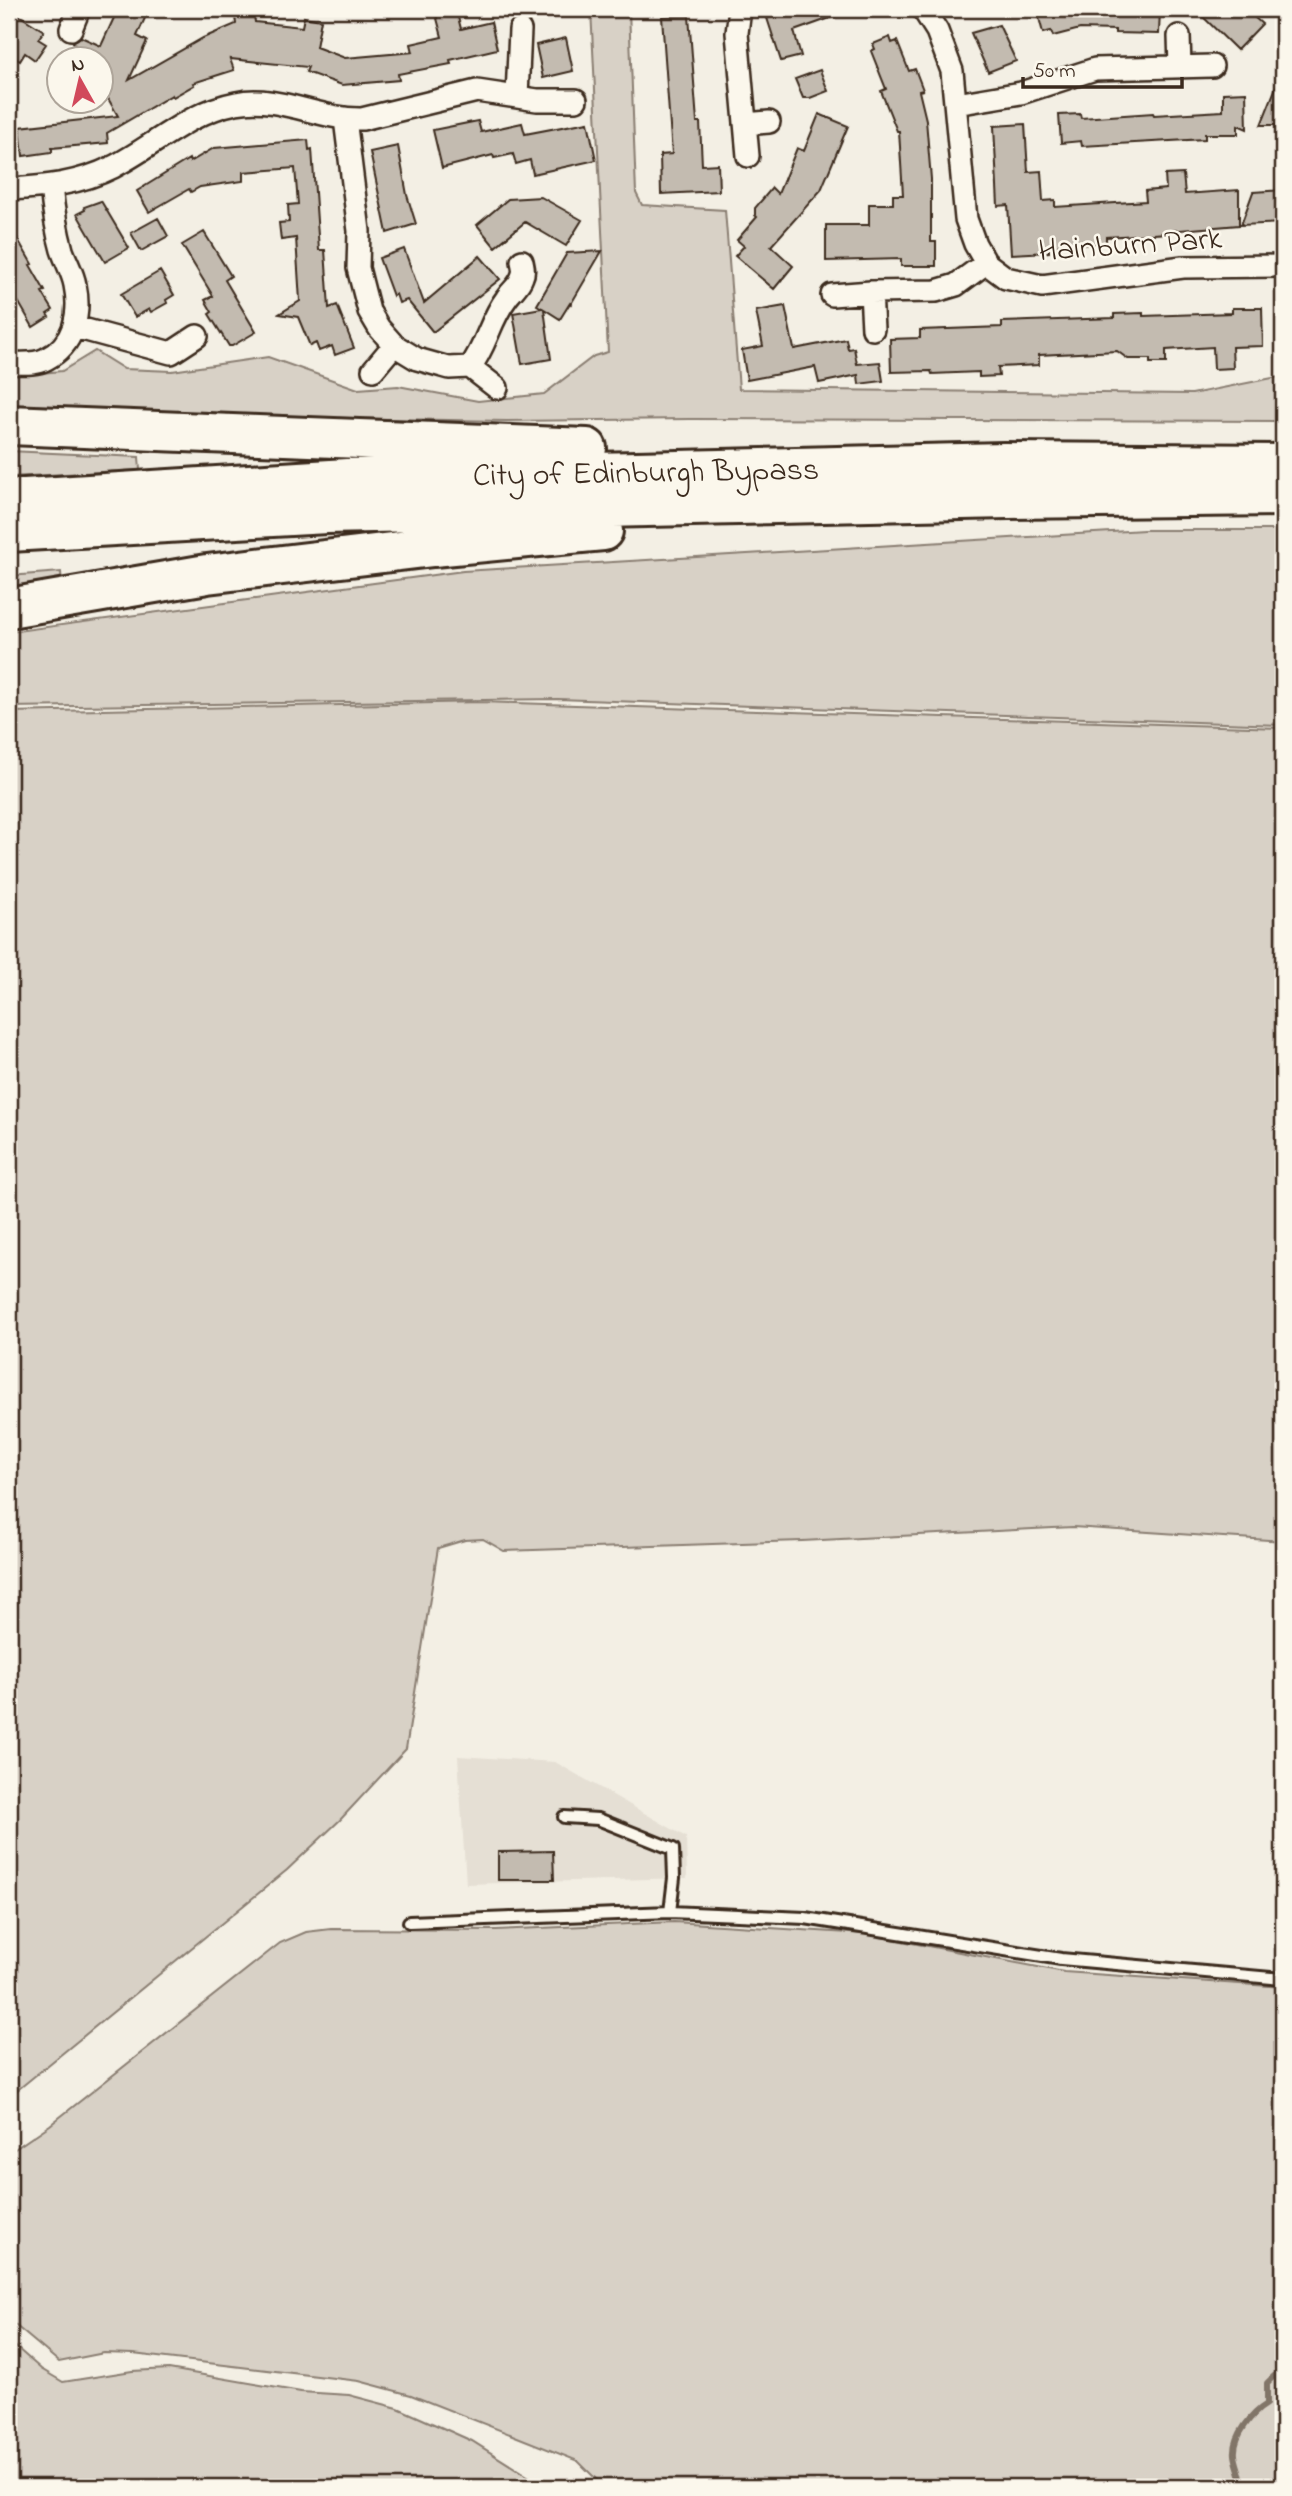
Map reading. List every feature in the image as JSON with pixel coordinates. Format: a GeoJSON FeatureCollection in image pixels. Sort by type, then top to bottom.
{"type":"FeatureCollection","features":[{"type":"Feature","properties":{"kind":"highway"},"geometry":{"type":"LineString","coordinates":[[9,425],[449,444],[1006,481]]}},
{"type":"Feature","properties":{"kind":"highway","name":"City of Edinburgh Bypass"},"geometry":{"type":"LineString","coordinates":[[9,532],[1006,481],[1283,464]]}},
{"type":"Feature","properties":{"kind":"highway","name":"City of Edinburgh Bypass"},"geometry":{"type":"LineString","coordinates":[[9,499],[347,478],[1006,481],[1283,496]]}},
{"type":"Feature","properties":{"kind":"highway"},"geometry":{"type":"LineString","coordinates":[[9,608],[207,574],[1006,481]]}},
{"type":"Feature","properties":{"kind":"street"},"geometry":{"type":"LineString","coordinates":[[71,29],[79,9]]}},
{"type":"Feature","properties":{"kind":"street"},"geometry":{"type":"LineString","coordinates":[[740,9],[737,33],[748,156]]}},
{"type":"Feature","properties":{"kind":"street"},"geometry":{"type":"LineString","coordinates":[[832,295],[936,291],[956,285],[986,263],[975,244],[966,219],[952,71],[937,31],[923,9]]}},
{"type":"Feature","properties":{"kind":"street"},"geometry":{"type":"LineString","coordinates":[[517,96],[520,30]]}},
{"type":"Feature","properties":{"kind":"street"},"geometry":{"type":"LineString","coordinates":[[1179,36],[1180,67]]}},
{"type":"Feature","properties":{"kind":"street"},"geometry":{"type":"LineString","coordinates":[[956,104],[1021,93],[1095,69],[1212,66]]}},
{"type":"Feature","properties":{"kind":"street"},"geometry":{"type":"LineString","coordinates":[[9,189],[75,182],[113,167],[206,111],[239,102],[286,106],[345,119],[362,119],[463,93],[477,92],[537,100],[576,100]]}},
{"type":"Feature","properties":{"kind":"street"},"geometry":{"type":"LineString","coordinates":[[345,119],[359,231],[358,268],[369,311],[394,345],[417,359],[449,368],[470,367],[497,388]]}},
{"type":"Feature","properties":{"kind":"street"},"geometry":{"type":"LineString","coordinates":[[745,124],[769,121]]}},
{"type":"Feature","properties":{"kind":"street"},"geometry":{"type":"LineString","coordinates":[[9,363],[45,360],[67,342],[75,327],[78,309],[75,284],[62,251],[51,186]]}},
{"type":"Feature","properties":{"kind":"street"},"geometry":{"type":"LineString","coordinates":[[470,367],[480,355],[489,330],[506,298],[519,284],[524,273],[522,261]]}},
{"type":"Feature","properties":{"kind":"street","name":"Hainburn Park"},"geometry":{"type":"LineString","coordinates":[[986,263],[1006,278],[1042,286],[1182,267],[1283,266]]}},
{"type":"Feature","properties":{"kind":"street"},"geometry":{"type":"LineString","coordinates":[[871,292],[873,329]]}},
{"type":"Feature","properties":{"kind":"street"},"geometry":{"type":"LineString","coordinates":[[75,327],[172,352],[197,336]]}},
{"type":"Feature","properties":{"kind":"street"},"geometry":{"type":"LineString","coordinates":[[373,370],[394,345]]}},
{"type":"Feature","properties":{"kind":"lane"},"geometry":{"type":"LineString","coordinates":[[564,1817],[598,1819],[673,1849],[674,1878],[670,1912]]}},
{"type":"Feature","properties":{"kind":"lane"},"geometry":{"type":"LineString","coordinates":[[409,1922],[670,1912],[805,1918],[1062,1959],[1283,1979]]}},
{"type":"Feature","properties":{"kind":"shaded area"},"geometry":{"type":"Polygon","coordinates":[[[591,9],[629,9],[636,193],[642,205],[725,210],[739,389],[1192,394],[1283,376],[1283,421],[507,421],[216,416],[9,406],[9,376],[62,371],[95,351],[124,369],[172,371],[268,357],[358,389],[398,386],[478,401],[544,394],[594,356],[608,352],[591,9]]]}},
{"type":"Feature","properties":{"kind":"shaded area"},"geometry":{"type":"Polygon","coordinates":[[[9,451],[139,457],[140,470],[9,477],[9,451]]]}},
{"type":"Feature","properties":{"kind":"shaded area"},"geometry":{"type":"Polygon","coordinates":[[[1144,530],[1283,530],[1283,725],[558,699],[9,707],[9,632],[463,571],[1144,530]]]}},
{"type":"Feature","properties":{"kind":"shaded area"},"geometry":{"type":"Polygon","coordinates":[[[61,572],[62,584],[9,591],[9,576],[61,572]]]}},
{"type":"Feature","properties":{"kind":"shaded area"},"geometry":{"type":"Polygon","coordinates":[[[481,702],[1283,728],[1283,1541],[1073,1527],[802,1541],[504,1551],[483,1539],[465,1540],[438,1548],[406,1749],[340,1820],[287,1870],[9,2097],[9,712],[481,702]]]}},
{"type":"Feature","properties":{"kind":"shaded area"},"geometry":{"type":"Polygon","coordinates":[[[458,1756],[555,1762],[686,1837],[687,1878],[466,1884],[458,1756]]]}},
{"type":"Feature","properties":{"kind":"shaded area"},"geometry":{"type":"Polygon","coordinates":[[[674,1922],[865,1934],[1064,1972],[1283,1987],[1283,2487],[604,2487],[578,2461],[411,2395],[359,2381],[133,2354],[104,2353],[59,2362],[9,2320],[9,2153],[50,2125],[280,1943],[306,1932],[331,1929],[496,1930],[674,1922]]]}},
{"type":"Feature","properties":{"kind":"shaded area"},"geometry":{"type":"Polygon","coordinates":[[[9,2341],[41,2369],[63,2382],[132,2371],[169,2369],[301,2392],[349,2395],[398,2408],[472,2441],[545,2487],[9,2487],[9,2341]]]}},
{"type":"Feature","properties":{"kind":"building"},"geometry":{"type":"Polygon","coordinates":[[[9,9],[44,31],[38,39],[46,44],[35,60],[25,53],[20,61],[9,54],[9,9]]]}},
{"type":"Feature","properties":{"kind":"building"},"geometry":{"type":"Polygon","coordinates":[[[118,9],[149,9],[137,36],[147,41],[129,80],[203,38],[236,24],[234,9],[253,9],[255,22],[302,27],[304,17],[321,20],[316,47],[345,58],[413,52],[411,44],[442,37],[435,11],[456,9],[461,29],[491,22],[497,49],[450,60],[451,64],[398,74],[399,80],[342,85],[306,72],[308,67],[230,59],[234,70],[193,83],[194,85],[173,97],[172,95],[107,133],[108,143],[52,148],[52,152],[23,156],[20,127],[118,116],[116,46],[101,46],[118,9]]]}},
{"type":"Feature","properties":{"kind":"building"},"geometry":{"type":"Polygon","coordinates":[[[800,9],[850,11],[794,31],[801,56],[781,61],[767,18],[800,9]]]}},
{"type":"Feature","properties":{"kind":"building"},"geometry":{"type":"Polygon","coordinates":[[[1046,9],[1160,9],[1159,34],[1080,29],[1053,36],[1051,31],[1043,33],[1038,14],[1046,12],[1046,9]]]}},
{"type":"Feature","properties":{"kind":"building"},"geometry":{"type":"Polygon","coordinates":[[[1195,9],[1245,9],[1262,24],[1237,50],[1195,9]]]}},
{"type":"Feature","properties":{"kind":"building"},"geometry":{"type":"Polygon","coordinates":[[[689,16],[702,165],[718,164],[719,191],[661,194],[660,155],[672,154],[662,17],[689,16]]]}},
{"type":"Feature","properties":{"kind":"building"},"geometry":{"type":"Polygon","coordinates":[[[999,25],[1016,61],[988,72],[971,33],[999,25]]]}},
{"type":"Feature","properties":{"kind":"building"},"geometry":{"type":"Polygon","coordinates":[[[81,37],[101,46],[75,46],[73,42],[81,37]]]}},
{"type":"Feature","properties":{"kind":"building"},"geometry":{"type":"Polygon","coordinates":[[[890,37],[892,43],[897,41],[909,71],[915,69],[923,90],[919,91],[926,120],[931,179],[931,242],[936,242],[936,266],[901,266],[901,259],[826,261],[826,225],[869,225],[869,204],[893,204],[893,195],[903,195],[899,131],[881,91],[886,89],[871,51],[875,49],[873,44],[890,37]]]}},
{"type":"Feature","properties":{"kind":"building"},"geometry":{"type":"Polygon","coordinates":[[[566,38],[573,71],[543,78],[536,45],[566,38]]]}},
{"type":"Feature","properties":{"kind":"building"},"geometry":{"type":"Polygon","coordinates":[[[820,70],[828,91],[803,98],[795,79],[820,70]]]}},
{"type":"Feature","properties":{"kind":"building"},"geometry":{"type":"Polygon","coordinates":[[[1282,72],[1283,125],[1261,125],[1282,72]]]}},
{"type":"Feature","properties":{"kind":"building"},"geometry":{"type":"Polygon","coordinates":[[[1246,92],[1247,129],[1238,125],[1238,134],[1205,134],[1205,139],[1082,146],[1081,141],[1061,143],[1059,115],[1080,114],[1081,118],[1223,111],[1223,93],[1246,92]]]}},
{"type":"Feature","properties":{"kind":"building"},"geometry":{"type":"Polygon","coordinates":[[[819,114],[848,126],[821,190],[771,246],[793,266],[774,289],[735,256],[744,246],[737,240],[757,217],[755,208],[772,188],[778,194],[797,148],[804,151],[819,114]]]}},
{"type":"Feature","properties":{"kind":"building"},"geometry":{"type":"Polygon","coordinates":[[[478,121],[481,132],[522,123],[525,134],[588,122],[596,160],[533,174],[530,160],[516,164],[513,154],[494,158],[493,155],[442,168],[433,130],[478,121]]]}},
{"type":"Feature","properties":{"kind":"building"},"geometry":{"type":"Polygon","coordinates":[[[1025,124],[1028,172],[1041,171],[1043,201],[1055,200],[1055,207],[1146,201],[1145,191],[1166,189],[1165,175],[1183,174],[1185,194],[1239,190],[1239,225],[1106,237],[1106,243],[1049,247],[1049,252],[1011,254],[1008,205],[998,206],[994,126],[1025,124]]]}},
{"type":"Feature","properties":{"kind":"building"},"geometry":{"type":"Polygon","coordinates":[[[308,140],[309,150],[312,149],[319,250],[325,250],[329,308],[337,305],[354,348],[335,355],[332,346],[319,351],[316,343],[310,346],[298,317],[279,314],[300,301],[296,238],[281,240],[279,223],[289,222],[288,205],[298,204],[295,168],[243,172],[243,181],[200,187],[191,192],[189,189],[149,212],[137,191],[189,159],[190,162],[214,148],[308,140]]]}},
{"type":"Feature","properties":{"kind":"building"},"geometry":{"type":"Polygon","coordinates":[[[398,146],[407,195],[416,224],[387,233],[370,152],[398,146]]]}},
{"type":"Feature","properties":{"kind":"building"},"geometry":{"type":"Polygon","coordinates":[[[1283,190],[1283,223],[1241,225],[1253,192],[1283,190]]]}},
{"type":"Feature","properties":{"kind":"building"},"geometry":{"type":"Polygon","coordinates":[[[541,197],[582,220],[566,246],[525,222],[495,247],[477,225],[508,199],[541,197]]]}},
{"type":"Feature","properties":{"kind":"building"},"geometry":{"type":"Polygon","coordinates":[[[101,201],[129,248],[105,262],[77,214],[85,210],[84,207],[101,201]]]}},
{"type":"Feature","properties":{"kind":"building"},"geometry":{"type":"Polygon","coordinates":[[[158,218],[168,236],[141,251],[131,233],[158,218]]]}},
{"type":"Feature","properties":{"kind":"building"},"geometry":{"type":"Polygon","coordinates":[[[9,224],[32,264],[30,265],[45,291],[42,292],[53,310],[47,314],[49,317],[33,327],[18,301],[9,306],[9,224]]]}},
{"type":"Feature","properties":{"kind":"building"},"geometry":{"type":"Polygon","coordinates":[[[204,232],[231,276],[225,280],[256,332],[232,346],[229,346],[209,314],[212,312],[205,300],[213,296],[182,245],[204,232]]]}},
{"type":"Feature","properties":{"kind":"building"},"geometry":{"type":"Polygon","coordinates":[[[404,249],[424,303],[480,256],[500,279],[433,332],[407,300],[399,303],[396,294],[393,296],[379,258],[404,249]]]}},
{"type":"Feature","properties":{"kind":"building"},"geometry":{"type":"Polygon","coordinates":[[[602,251],[560,319],[544,309],[551,359],[522,364],[513,313],[542,308],[537,305],[567,253],[602,251]]]}},
{"type":"Feature","properties":{"kind":"building"},"geometry":{"type":"Polygon","coordinates":[[[160,271],[174,295],[166,300],[167,303],[135,317],[121,294],[160,271]]]}},
{"type":"Feature","properties":{"kind":"building"},"geometry":{"type":"Polygon","coordinates":[[[785,306],[794,349],[846,339],[848,349],[854,348],[857,364],[880,362],[883,381],[859,384],[858,375],[819,383],[815,367],[747,380],[742,350],[763,346],[756,311],[785,306]]]}},
{"type":"Feature","properties":{"kind":"building"},"geometry":{"type":"Polygon","coordinates":[[[1232,308],[1262,308],[1263,346],[1232,347],[1233,368],[1214,369],[1213,347],[1166,350],[1166,363],[1150,363],[1150,359],[1128,359],[1117,351],[1039,355],[1039,365],[998,367],[999,376],[979,377],[979,372],[891,372],[890,339],[920,338],[920,330],[1002,327],[1002,322],[1114,318],[1114,314],[1143,313],[1143,316],[1232,313],[1232,308]]]}},
{"type":"Feature","properties":{"kind":"building"},"geometry":{"type":"Polygon","coordinates":[[[553,1851],[554,1880],[498,1880],[498,1852],[553,1851]]]}},
{"type":"Feature","properties":{"kind":"waterway"},"geometry":{"type":"LineString","coordinates":[[1243,2487],[1235,2455],[1237,2440],[1250,2419],[1267,2404],[1267,2383],[1274,2376],[1283,2373]]}}]}
